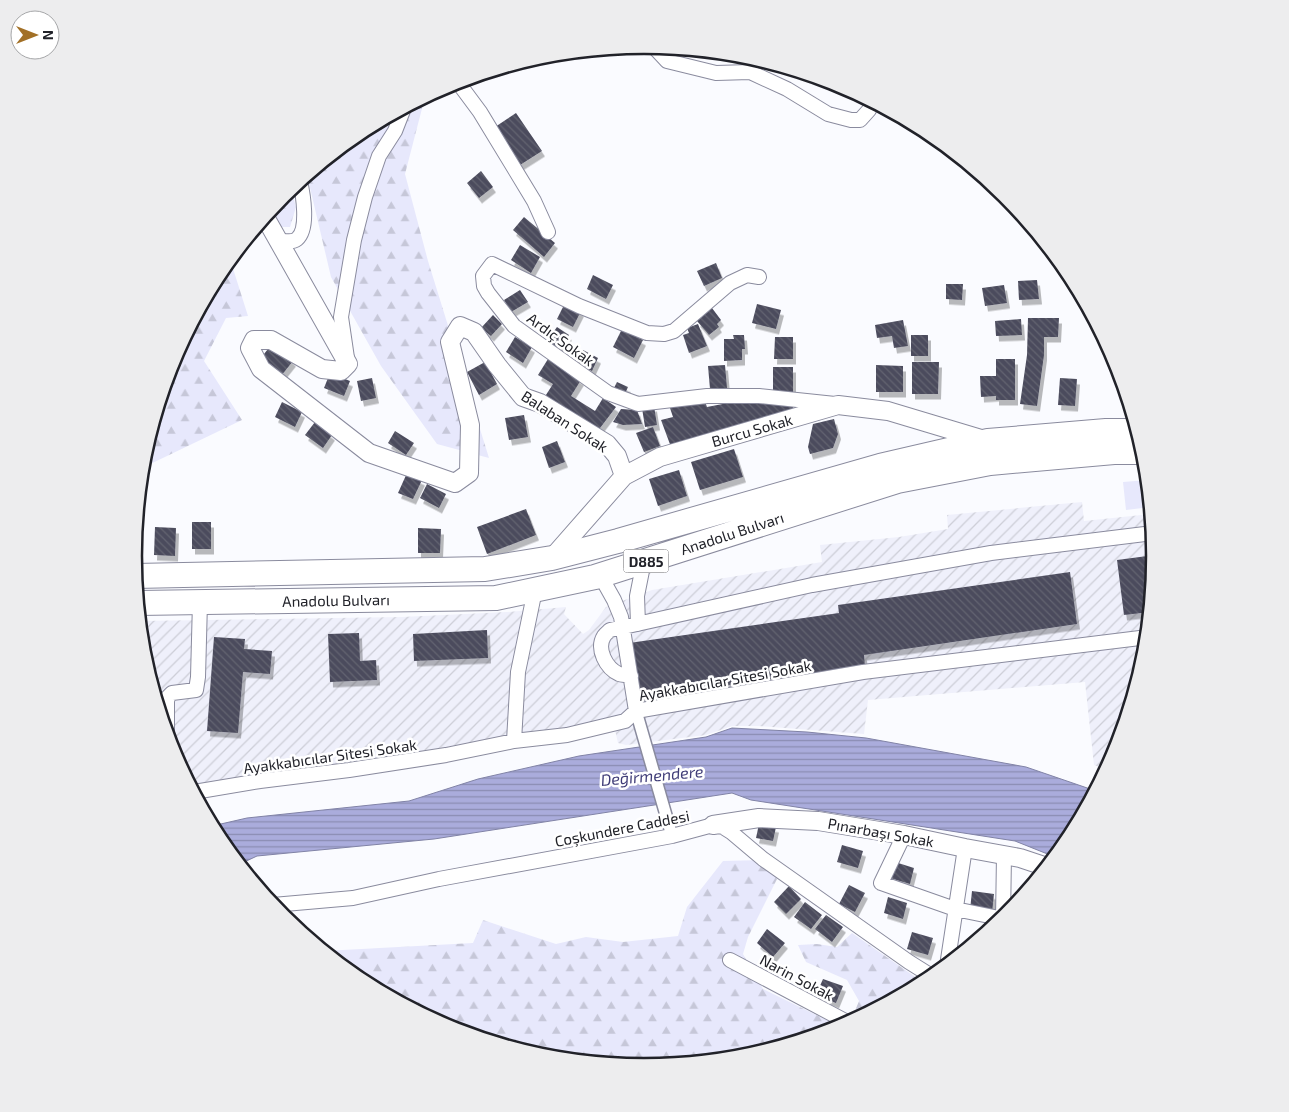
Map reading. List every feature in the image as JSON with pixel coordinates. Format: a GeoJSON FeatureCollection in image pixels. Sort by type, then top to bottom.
{"type":"FeatureCollection","features":[{"type":"Feature","properties":{"kind":"highway","name":"Anadolu Bulvarı"},"geometry":{"type":"LineString","coordinates":[[143,576],[485,569],[552,558],[880,466],[988,441],[1106,431],[1131,431]]}},
{"type":"Feature","properties":{"kind":"highway","name":"Anadolu Bulvarı"},"geometry":{"type":"LineString","coordinates":[[145,603],[496,598],[600,575],[897,481],[990,463],[1114,452],[1136,452]]}},
{"type":"Feature","properties":{"kind":"street"},"geometry":{"type":"LineString","coordinates":[[661,55],[667,61],[716,73],[750,72],[787,89],[828,114],[851,120],[860,120],[870,108]]}},
{"type":"Feature","properties":{"kind":"street"},"geometry":{"type":"LineString","coordinates":[[462,88],[480,112],[534,201],[548,232]]}},
{"type":"Feature","properties":{"kind":"street"},"geometry":{"type":"LineString","coordinates":[[348,364],[341,317],[354,240],[379,156],[395,131],[400,117]]}},
{"type":"Feature","properties":{"kind":"street"},"geometry":{"type":"LineString","coordinates":[[278,240],[290,241],[297,239],[301,232],[304,216],[302,189]]}},
{"type":"Feature","properties":{"kind":"street"},"geometry":{"type":"LineString","coordinates":[[269,223],[348,364]]}},
{"type":"Feature","properties":{"kind":"street","name":"Ardıç Sokak"},"geometry":{"type":"LineString","coordinates":[[759,277],[747,275],[730,283],[674,331],[664,334],[647,333],[596,313],[492,264],[483,276],[484,286],[488,293],[514,326],[608,393],[615,396],[638,404],[707,396],[759,396],[838,405]]}},
{"type":"Feature","properties":{"kind":"street","name":"Balaban Sokak"},"geometry":{"type":"LineString","coordinates":[[348,364],[341,371],[322,368],[271,340],[254,340],[250,348],[262,369],[369,453],[455,483],[469,473],[470,425],[450,342],[460,326],[474,332],[523,397],[540,403],[607,444],[617,456],[624,476]]}},
{"type":"Feature","properties":{"kind":"street","name":"Burcu Sokak"},"geometry":{"type":"LineString","coordinates":[[552,558],[624,476],[660,457],[838,405],[888,411],[988,441]]}},
{"type":"Feature","properties":{"kind":"street"},"geometry":{"type":"LineString","coordinates":[[631,676],[618,673],[610,668],[604,659],[602,647],[604,636],[610,630],[812,585],[991,553],[1146,534]]}},
{"type":"Feature","properties":{"kind":"street"},"geometry":{"type":"LineString","coordinates":[[638,624],[637,596],[644,561]]}},
{"type":"Feature","properties":{"kind":"street"},"geometry":{"type":"LineString","coordinates":[[600,575],[621,617],[636,711],[671,832]]}},
{"type":"Feature","properties":{"kind":"street"},"geometry":{"type":"LineString","coordinates":[[514,741],[518,672],[536,590]]}},
{"type":"Feature","properties":{"kind":"street"},"geometry":{"type":"LineString","coordinates":[[167,711],[167,698],[172,693],[196,690],[200,602]]}},
{"type":"Feature","properties":{"kind":"street","name":"Ayakkabıcılar Sitesi Sokak"},"geometry":{"type":"LineString","coordinates":[[201,791],[446,756],[514,741],[568,735],[625,721],[636,711],[863,672],[1140,637]]}},
{"type":"Feature","properties":{"kind":"street","name":"Pınarbaşı Sokak"},"geometry":{"type":"LineString","coordinates":[[713,825],[759,818],[818,821],[904,835],[1020,858],[1040,866]]}},
{"type":"Feature","properties":{"kind":"street","name":"Coşkundere Caddesi"},"geometry":{"type":"LineString","coordinates":[[283,904],[353,898],[439,879],[713,825],[723,827],[731,832],[770,864],[926,973]]}},
{"type":"Feature","properties":{"kind":"street"},"geometry":{"type":"LineString","coordinates":[[904,835],[881,883],[954,909],[994,917]]}},
{"type":"Feature","properties":{"kind":"street"},"geometry":{"type":"LineString","coordinates":[[949,954],[954,909],[965,848]]}},
{"type":"Feature","properties":{"kind":"street"},"geometry":{"type":"LineString","coordinates":[[1004,855],[1004,907]]}},
{"type":"Feature","properties":{"kind":"street","name":"Narin Sokak"},"geometry":{"type":"LineString","coordinates":[[730,960],[840,1018]]}},
{"type":"Feature","properties":{"kind":"shaded area"},"geometry":{"type":"Polygon","coordinates":[[[1082,502],[1084,521],[1145,515],[1146,589],[1137,654],[1130,686],[1120,717],[1100,767],[1094,765],[1085,682],[868,700],[864,734],[759,726],[732,726],[706,735],[626,745],[618,743],[615,730],[606,721],[365,760],[244,775],[199,787],[180,748],[159,686],[147,622],[402,617],[566,607],[564,614],[583,634],[589,630],[606,607],[652,590],[822,562],[820,545],[899,537],[948,529],[947,515],[1082,502]]]}},
{"type":"Feature","properties":{"kind":"green space"},"geometry":{"type":"Polygon","coordinates":[[[423,106],[405,174],[428,261],[489,458],[437,444],[381,366],[331,277],[309,182],[365,138],[423,106]]]}},
{"type":"Feature","properties":{"kind":"green space"},"geometry":{"type":"Polygon","coordinates":[[[293,197],[296,207],[290,227],[280,227],[275,217],[293,197]]]}},
{"type":"Feature","properties":{"kind":"green space"},"geometry":{"type":"Polygon","coordinates":[[[233,268],[248,316],[226,318],[204,361],[242,420],[151,464],[159,426],[180,364],[210,305],[233,268]]]}},
{"type":"Feature","properties":{"kind":"green space"},"geometry":{"type":"Polygon","coordinates":[[[1141,481],[1144,508],[1126,510],[1123,482],[1141,481]]]}},
{"type":"Feature","properties":{"kind":"green space"},"geometry":{"type":"Polygon","coordinates":[[[762,860],[777,879],[748,937],[743,954],[763,989],[831,1022],[774,1041],[710,1054],[644,1058],[579,1054],[515,1041],[483,1032],[452,1020],[393,991],[365,974],[334,950],[473,943],[483,920],[556,944],[586,937],[623,942],[678,936],[687,907],[723,861],[762,860]]]}},
{"type":"Feature","properties":{"kind":"green space"},"geometry":{"type":"Polygon","coordinates":[[[852,933],[917,978],[855,1012],[859,1001],[847,980],[806,962],[798,945],[817,944],[837,947],[852,933]]]}},
{"type":"Feature","properties":{"kind":"water","name":"Değirmendere"},"geometry":{"type":"Polygon","coordinates":[[[732,728],[807,732],[866,738],[1026,767],[1089,789],[1048,854],[1015,841],[751,800],[732,793],[434,839],[257,856],[246,861],[220,824],[247,818],[409,801],[478,779],[579,756],[706,737],[732,728]]]}},
{"type":"Feature","properties":{"kind":"building"},"geometry":{"type":"Polygon","coordinates":[[[516,113],[542,151],[520,165],[495,127],[516,113]]]}},
{"type":"Feature","properties":{"kind":"building"},"geometry":{"type":"Polygon","coordinates":[[[481,171],[493,187],[479,198],[467,183],[481,171]]]}},
{"type":"Feature","properties":{"kind":"building"},"geometry":{"type":"Polygon","coordinates":[[[524,217],[555,243],[544,257],[513,230],[524,217]]]}},
{"type":"Feature","properties":{"kind":"building"},"geometry":{"type":"Polygon","coordinates":[[[520,245],[540,257],[531,273],[511,260],[520,245]]]}},
{"type":"Feature","properties":{"kind":"building"},"geometry":{"type":"Polygon","coordinates":[[[716,263],[722,278],[704,286],[697,271],[716,263]]]}},
{"type":"Feature","properties":{"kind":"building"},"geometry":{"type":"Polygon","coordinates":[[[593,275],[613,285],[606,299],[587,289],[593,275]]]}},
{"type":"Feature","properties":{"kind":"building"},"geometry":{"type":"Polygon","coordinates":[[[1037,280],[1039,299],[1019,300],[1018,281],[1037,280]]]}},
{"type":"Feature","properties":{"kind":"building"},"geometry":{"type":"Polygon","coordinates":[[[946,284],[963,284],[962,300],[946,299],[946,284]]]}},
{"type":"Feature","properties":{"kind":"building"},"geometry":{"type":"Polygon","coordinates":[[[1004,285],[1007,303],[985,306],[982,288],[1004,285]]]}},
{"type":"Feature","properties":{"kind":"building"},"geometry":{"type":"Polygon","coordinates":[[[520,290],[528,302],[511,312],[504,300],[520,290]]]}},
{"type":"Feature","properties":{"kind":"building"},"geometry":{"type":"Polygon","coordinates":[[[565,303],[581,311],[573,327],[557,319],[565,303]]]}},
{"type":"Feature","properties":{"kind":"building"},"geometry":{"type":"Polygon","coordinates":[[[757,304],[781,310],[776,329],[752,323],[757,304]]]}},
{"type":"Feature","properties":{"kind":"building"},"geometry":{"type":"Polygon","coordinates":[[[712,308],[721,320],[717,324],[719,327],[709,335],[697,321],[712,308]]]}},
{"type":"Feature","properties":{"kind":"building"},"geometry":{"type":"Polygon","coordinates":[[[493,315],[502,324],[491,336],[481,328],[493,315]]]}},
{"type":"Feature","properties":{"kind":"building"},"geometry":{"type":"Polygon","coordinates":[[[1028,318],[1059,318],[1058,337],[1044,337],[1044,355],[1037,406],[1020,404],[1027,355],[1028,318]]]}},
{"type":"Feature","properties":{"kind":"building"},"geometry":{"type":"Polygon","coordinates":[[[1021,319],[1022,335],[996,336],[995,321],[1021,319]]]}},
{"type":"Feature","properties":{"kind":"building"},"geometry":{"type":"Polygon","coordinates":[[[903,320],[908,346],[894,348],[892,336],[877,338],[875,325],[903,320]]]}},
{"type":"Feature","properties":{"kind":"building"},"geometry":{"type":"Polygon","coordinates":[[[698,324],[707,346],[689,353],[683,335],[689,333],[687,328],[698,324]]]}},
{"type":"Feature","properties":{"kind":"building"},"geometry":{"type":"Polygon","coordinates":[[[557,327],[569,335],[559,350],[546,342],[557,327]]]}},
{"type":"Feature","properties":{"kind":"building"},"geometry":{"type":"Polygon","coordinates":[[[622,329],[643,340],[634,358],[613,347],[622,329]]]}},
{"type":"Feature","properties":{"kind":"building"},"geometry":{"type":"Polygon","coordinates":[[[733,335],[744,335],[745,349],[742,349],[742,360],[724,361],[724,339],[734,339],[733,335]]]}},
{"type":"Feature","properties":{"kind":"building"},"geometry":{"type":"Polygon","coordinates":[[[911,335],[928,335],[928,356],[911,356],[911,335]]]}},
{"type":"Feature","properties":{"kind":"building"},"geometry":{"type":"Polygon","coordinates":[[[515,337],[532,347],[523,363],[506,352],[515,337]]]}},
{"type":"Feature","properties":{"kind":"building"},"geometry":{"type":"Polygon","coordinates":[[[775,337],[793,337],[793,359],[774,359],[775,337]]]}},
{"type":"Feature","properties":{"kind":"building"},"geometry":{"type":"Polygon","coordinates":[[[272,344],[293,361],[281,376],[260,359],[272,344]]]}},
{"type":"Feature","properties":{"kind":"building"},"geometry":{"type":"Polygon","coordinates":[[[583,350],[598,358],[592,371],[576,363],[583,350]]]}},
{"type":"Feature","properties":{"kind":"building"},"geometry":{"type":"Polygon","coordinates":[[[548,359],[581,380],[571,396],[595,411],[603,398],[616,407],[597,432],[544,398],[553,384],[538,375],[548,359]]]}},
{"type":"Feature","properties":{"kind":"building"},"geometry":{"type":"Polygon","coordinates":[[[996,359],[1015,359],[1015,400],[996,400],[996,396],[981,397],[980,376],[996,376],[996,359]]]}},
{"type":"Feature","properties":{"kind":"building"},"geometry":{"type":"Polygon","coordinates":[[[485,362],[497,384],[479,395],[467,372],[485,362]]]}},
{"type":"Feature","properties":{"kind":"building"},"geometry":{"type":"Polygon","coordinates":[[[912,362],[939,362],[938,394],[912,394],[912,362]]]}},
{"type":"Feature","properties":{"kind":"building"},"geometry":{"type":"Polygon","coordinates":[[[725,365],[727,388],[710,389],[708,366],[725,365]]]}},
{"type":"Feature","properties":{"kind":"building"},"geometry":{"type":"Polygon","coordinates":[[[876,365],[903,366],[903,392],[876,392],[876,365]]]}},
{"type":"Feature","properties":{"kind":"building"},"geometry":{"type":"Polygon","coordinates":[[[773,367],[793,367],[793,392],[773,393],[773,367]]]}},
{"type":"Feature","properties":{"kind":"building"},"geometry":{"type":"Polygon","coordinates":[[[330,373],[350,381],[344,396],[324,388],[330,373]]]}},
{"type":"Feature","properties":{"kind":"building"},"geometry":{"type":"Polygon","coordinates":[[[372,378],[376,398],[361,401],[357,381],[372,378]]]}},
{"type":"Feature","properties":{"kind":"building"},"geometry":{"type":"Polygon","coordinates":[[[1060,378],[1077,379],[1075,406],[1058,405],[1060,378]]]}},
{"type":"Feature","properties":{"kind":"building"},"geometry":{"type":"Polygon","coordinates":[[[617,382],[628,387],[624,396],[613,390],[617,382]]]}},
{"type":"Feature","properties":{"kind":"building"},"geometry":{"type":"Polygon","coordinates":[[[697,400],[698,405],[705,402],[707,407],[733,402],[732,400],[792,404],[794,411],[715,431],[671,447],[661,420],[673,417],[669,405],[697,400]]]}},
{"type":"Feature","properties":{"kind":"building"},"geometry":{"type":"Polygon","coordinates":[[[282,402],[302,412],[295,427],[275,417],[282,402]]]}},
{"type":"Feature","properties":{"kind":"building"},"geometry":{"type":"Polygon","coordinates":[[[654,406],[657,425],[645,427],[642,408],[654,406]]]}},
{"type":"Feature","properties":{"kind":"building"},"geometry":{"type":"Polygon","coordinates":[[[621,409],[637,410],[642,424],[623,425],[613,422],[621,409]]]}},
{"type":"Feature","properties":{"kind":"building"},"geometry":{"type":"Polygon","coordinates":[[[524,415],[528,437],[509,440],[505,418],[524,415]]]}},
{"type":"Feature","properties":{"kind":"building"},"geometry":{"type":"Polygon","coordinates":[[[834,419],[838,434],[833,448],[810,454],[808,447],[813,424],[834,419]]]}},
{"type":"Feature","properties":{"kind":"building"},"geometry":{"type":"Polygon","coordinates":[[[315,422],[332,435],[323,448],[305,435],[315,422]]]}},
{"type":"Feature","properties":{"kind":"building"},"geometry":{"type":"Polygon","coordinates":[[[653,427],[660,446],[644,452],[636,433],[653,427]]]}},
{"type":"Feature","properties":{"kind":"building"},"geometry":{"type":"Polygon","coordinates":[[[395,431],[414,443],[406,455],[388,443],[395,431]]]}},
{"type":"Feature","properties":{"kind":"building"},"geometry":{"type":"Polygon","coordinates":[[[557,441],[565,462],[549,468],[542,447],[557,441]]]}},
{"type":"Feature","properties":{"kind":"building"},"geometry":{"type":"Polygon","coordinates":[[[734,449],[743,477],[700,490],[691,462],[734,449]]]}},
{"type":"Feature","properties":{"kind":"building"},"geometry":{"type":"Polygon","coordinates":[[[679,470],[687,496],[658,506],[649,479],[679,470]]]}},
{"type":"Feature","properties":{"kind":"building"},"geometry":{"type":"Polygon","coordinates":[[[407,473],[422,480],[413,499],[398,493],[407,473]]]}},
{"type":"Feature","properties":{"kind":"building"},"geometry":{"type":"Polygon","coordinates":[[[427,484],[446,494],[439,508],[420,498],[427,484]]]}},
{"type":"Feature","properties":{"kind":"building"},"geometry":{"type":"Polygon","coordinates":[[[526,509],[536,535],[487,554],[477,527],[526,509]]]}},
{"type":"Feature","properties":{"kind":"building"},"geometry":{"type":"Polygon","coordinates":[[[192,522],[211,522],[211,549],[192,549],[192,522]]]}},
{"type":"Feature","properties":{"kind":"building"},"geometry":{"type":"Polygon","coordinates":[[[155,527],[176,528],[175,556],[154,555],[155,527]]]}},
{"type":"Feature","properties":{"kind":"building"},"geometry":{"type":"Polygon","coordinates":[[[418,528],[441,529],[440,553],[418,553],[418,528]]]}},
{"type":"Feature","properties":{"kind":"building"},"geometry":{"type":"Polygon","coordinates":[[[1147,556],[1143,613],[1124,615],[1117,560],[1147,556]]]}},
{"type":"Feature","properties":{"kind":"building"},"geometry":{"type":"Polygon","coordinates":[[[1070,572],[1077,624],[864,655],[865,666],[637,698],[629,643],[839,613],[838,605],[1070,572]]]}},
{"type":"Feature","properties":{"kind":"building"},"geometry":{"type":"Polygon","coordinates":[[[487,630],[488,658],[414,661],[413,634],[487,630]]]}},
{"type":"Feature","properties":{"kind":"building"},"geometry":{"type":"Polygon","coordinates":[[[359,633],[360,661],[376,660],[377,680],[330,682],[328,634],[359,633]]]}},
{"type":"Feature","properties":{"kind":"building"},"geometry":{"type":"Polygon","coordinates":[[[214,637],[245,639],[244,649],[272,651],[270,674],[243,672],[238,733],[207,731],[214,637]]]}},
{"type":"Feature","properties":{"kind":"building"},"geometry":{"type":"Polygon","coordinates":[[[759,824],[776,827],[773,841],[756,838],[759,824]]]}},
{"type":"Feature","properties":{"kind":"building"},"geometry":{"type":"Polygon","coordinates":[[[842,845],[863,851],[858,868],[837,862],[842,845]]]}},
{"type":"Feature","properties":{"kind":"building"},"geometry":{"type":"Polygon","coordinates":[[[895,862],[914,868],[910,884],[890,878],[895,862]]]}},
{"type":"Feature","properties":{"kind":"building"},"geometry":{"type":"Polygon","coordinates":[[[849,885],[865,893],[855,912],[839,904],[849,885]]]}},
{"type":"Feature","properties":{"kind":"building"},"geometry":{"type":"Polygon","coordinates":[[[789,886],[801,899],[786,914],[774,902],[789,886]]]}},
{"type":"Feature","properties":{"kind":"building"},"geometry":{"type":"Polygon","coordinates":[[[972,891],[994,894],[992,913],[970,910],[972,891]]]}},
{"type":"Feature","properties":{"kind":"building"},"geometry":{"type":"Polygon","coordinates":[[[888,897],[907,903],[903,919],[884,913],[888,897]]]}},
{"type":"Feature","properties":{"kind":"building"},"geometry":{"type":"Polygon","coordinates":[[[805,902],[822,915],[811,929],[794,917],[805,902]]]}},
{"type":"Feature","properties":{"kind":"building"},"geometry":{"type":"Polygon","coordinates":[[[826,915],[843,927],[832,942],[815,929],[826,915]]]}},
{"type":"Feature","properties":{"kind":"building"},"geometry":{"type":"Polygon","coordinates":[[[767,929],[785,943],[773,957],[757,943],[767,929]]]}},
{"type":"Feature","properties":{"kind":"building"},"geometry":{"type":"Polygon","coordinates":[[[912,932],[933,938],[928,955],[907,949],[912,932]]]}},
{"type":"Feature","properties":{"kind":"building"},"geometry":{"type":"Polygon","coordinates":[[[823,979],[843,986],[836,1003],[816,995],[823,979]]]}}]}
